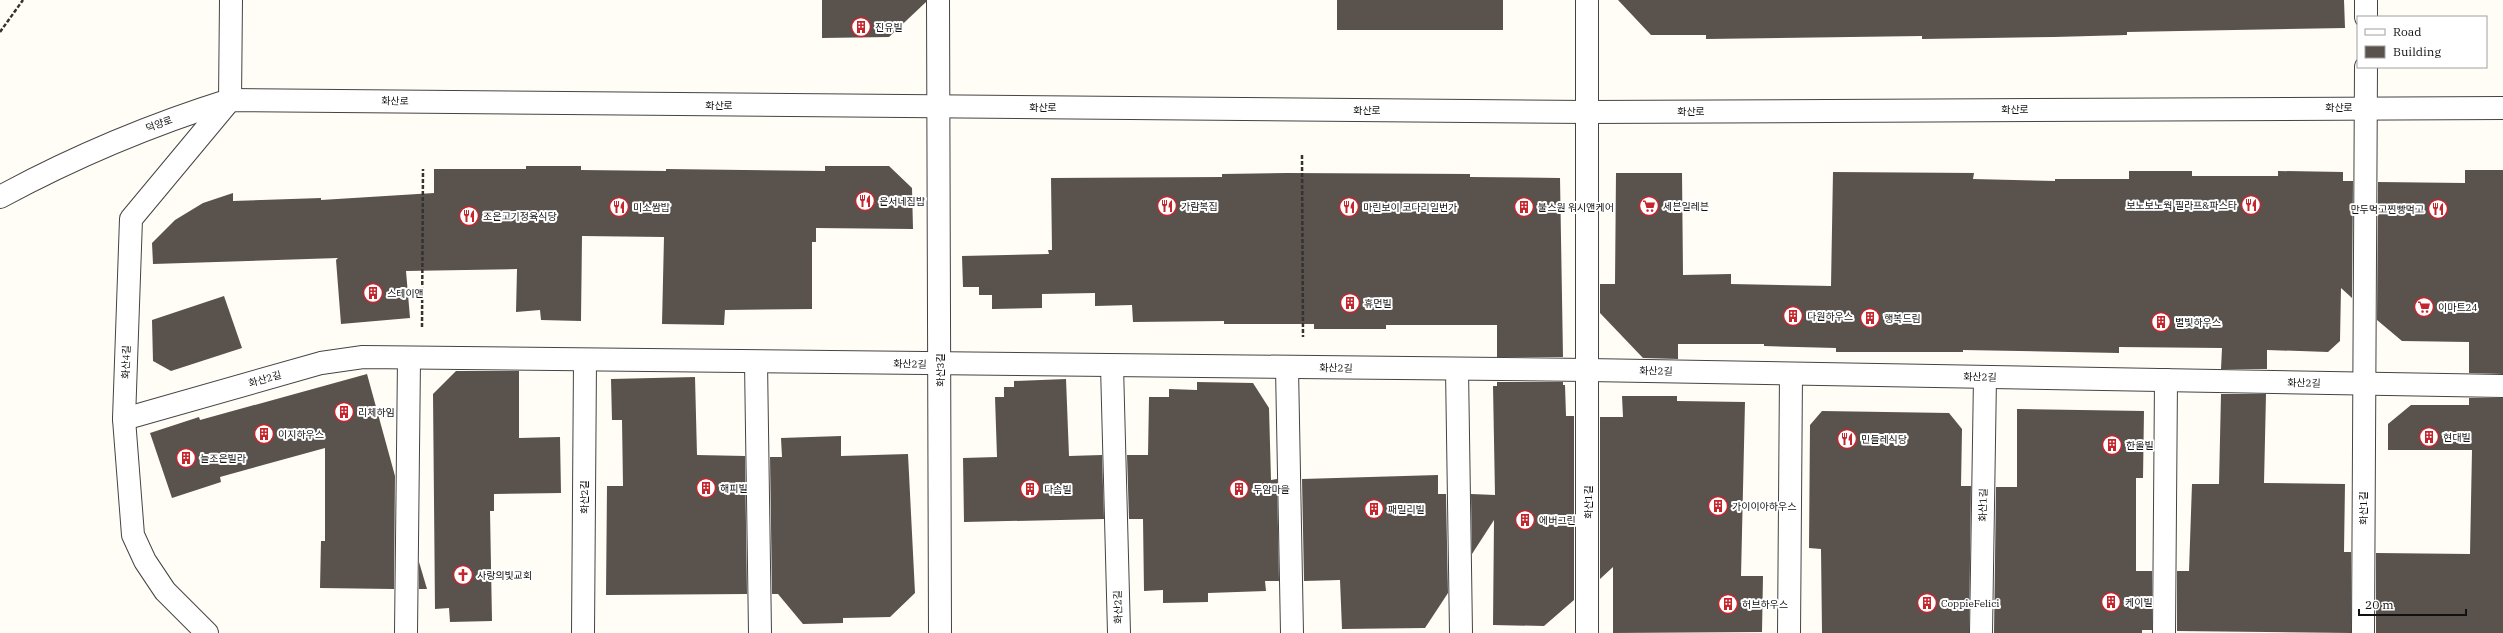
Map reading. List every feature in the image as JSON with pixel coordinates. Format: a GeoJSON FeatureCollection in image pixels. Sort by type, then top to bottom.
{"type":"FeatureCollection","features":[{"type":"Feature","properties":{"kind":"street"},"geometry":{"type":"LineString","coordinates":[[230,100],[231,0]]}},
{"type":"Feature","properties":{"kind":"street","name":"화산3길"},"geometry":{"type":"LineString","coordinates":[[938,0],[940,633]]}},
{"type":"Feature","properties":{"kind":"street","name":"화산1길"},"geometry":{"type":"LineString","coordinates":[[1587,0],[1587,633]]}},
{"type":"Feature","properties":{"kind":"street"},"geometry":{"type":"LineString","coordinates":[[2366,0],[2366,16]]}},
{"type":"Feature","properties":{"kind":"street","name":"화산1길"},"geometry":{"type":"LineString","coordinates":[[2363,633],[2366,68]]}},
{"type":"Feature","properties":{"kind":"street","name":"화산로"},"geometry":{"type":"LineString","coordinates":[[230,100],[1587,112],[2367,107],[2503,108]]}},
{"type":"Feature","properties":{"kind":"street","name":"덕양로"},"geometry":{"type":"LineString","coordinates":[[0,197],[84,155],[132,134],[230,100]]}},
{"type":"Feature","properties":{"kind":"street","name":"화산4길"},"geometry":{"type":"LineString","coordinates":[[207,633],[165,591],[145,561],[133,535],[124,419],[131,219],[230,100]]}},
{"type":"Feature","properties":{"kind":"street","name":"화산2길"},"geometry":{"type":"LineString","coordinates":[[124,419],[321,363],[363,357],[585,361],[1588,370],[2503,386]]}},
{"type":"Feature","properties":{"kind":"street"},"geometry":{"type":"LineString","coordinates":[[406,633],[416,359]]}},
{"type":"Feature","properties":{"kind":"street","name":"화산2길"},"geometry":{"type":"LineString","coordinates":[[583,633],[585,361]]}},
{"type":"Feature","properties":{"kind":"street"},"geometry":{"type":"LineString","coordinates":[[756,362],[760,633]]}},
{"type":"Feature","properties":{"kind":"street","name":"화산2길"},"geometry":{"type":"LineString","coordinates":[[1112,366],[1119,633]]}},
{"type":"Feature","properties":{"kind":"street"},"geometry":{"type":"LineString","coordinates":[[1292,633],[1295,368]]}},
{"type":"Feature","properties":{"kind":"street"},"geometry":{"type":"LineString","coordinates":[[1457,369],[1461,633]]}},
{"type":"Feature","properties":{"kind":"street"},"geometry":{"type":"LineString","coordinates":[[1788,633],[1791,374]]}},
{"type":"Feature","properties":{"kind":"street","name":"화산1길"},"geometry":{"type":"LineString","coordinates":[[1982,633],[1985,377]]}},
{"type":"Feature","properties":{"kind":"street"},"geometry":{"type":"LineString","coordinates":[[2164,633],[2166,380]]}},
{"type":"Feature","properties":{"kind":"path"},"geometry":{"type":"LineString","coordinates":[[0,32],[23,0]]}},
{"type":"Feature","properties":{"kind":"path"},"geometry":{"type":"LineString","coordinates":[[1295,368],[1302,155]]}},
{"type":"Feature","properties":{"kind":"path"},"geometry":{"type":"LineString","coordinates":[[416,359],[423,169]]}},
{"type":"Feature","properties":{"kind":"building","name":"진유빌"},"geometry":{"type":"Polygon","coordinates":[[[822,0],[926,0],[926,2],[889,37],[822,38],[822,0]]]}},
{"type":"Feature","properties":{"kind":"building"},"geometry":{"type":"Polygon","coordinates":[[[1337,0],[1503,0],[1503,30],[1337,30],[1337,0]]]}},
{"type":"Feature","properties":{"kind":"building"},"geometry":{"type":"Polygon","coordinates":[[[1618,0],[2344,0],[2345,28],[2127,32],[2127,35],[2054,37],[1922,39],[1922,36],[1706,39],[1706,35],[1651,35],[1618,0]]]}},
{"type":"Feature","properties":{"kind":"building"},"geometry":{"type":"Polygon","coordinates":[[[526,166],[581,166],[581,170],[666,171],[666,169],[825,171],[825,166],[889,166],[912,188],[913,229],[816,228],[816,242],[812,242],[812,309],[725,310],[724,325],[662,324],[664,237],[582,236],[581,321],[541,320],[540,310],[516,312],[517,269],[406,271],[410,318],[341,324],[336,260],[338,258],[153,264],[152,243],[175,220],[203,203],[233,193],[233,201],[321,198],[321,200],[434,193],[434,169],[526,169],[526,166]]]}},
{"type":"Feature","properties":{"kind":"building"},"geometry":{"type":"Polygon","coordinates":[[[2465,170],[2503,170],[2503,374],[2469,373],[2469,342],[2402,341],[2377,320],[2378,182],[2465,183],[2465,170]]]}},
{"type":"Feature","properties":{"kind":"building"},"geometry":{"type":"Polygon","coordinates":[[[2129,171],[2192,171],[2192,176],[2278,176],[2278,171],[2343,172],[2343,181],[2353,181],[2352,298],[2341,288],[2340,341],[2328,352],[2267,350],[2267,369],[2221,369],[2222,348],[2119,347],[2119,353],[1963,350],[1963,352],[1836,352],[1836,348],[1764,346],[1764,344],[1678,344],[1678,359],[1643,358],[1600,313],[1600,284],[1615,284],[1616,173],[1682,173],[1683,275],[1731,274],[1731,284],[1831,286],[1833,172],[1974,173],[1973,179],[2055,181],[2055,179],[2129,179],[2129,171]]]}},
{"type":"Feature","properties":{"kind":"building"},"geometry":{"type":"Polygon","coordinates":[[[1222,174],[1470,174],[1470,177],[1560,178],[1563,357],[1497,357],[1497,325],[1386,325],[1386,329],[1314,329],[1314,324],[1224,324],[1224,321],[1133,322],[1132,305],[1095,306],[1095,293],[1042,294],[1042,308],[992,309],[992,295],[979,295],[979,287],[963,287],[962,256],[1049,254],[1048,250],[1052,250],[1051,178],[1222,177],[1222,174]]]}},
{"type":"Feature","properties":{"kind":"building"},"geometry":{"type":"Polygon","coordinates":[[[224,296],[242,348],[171,371],[153,361],[152,320],[224,296]]]}},
{"type":"Feature","properties":{"kind":"building"},"geometry":{"type":"Polygon","coordinates":[[[456,371],[519,371],[519,438],[560,437],[561,493],[494,494],[494,511],[490,511],[492,621],[450,622],[449,608],[435,609],[433,394],[456,371]]]}},
{"type":"Feature","properties":{"kind":"building"},"geometry":{"type":"Polygon","coordinates":[[[367,374],[395,476],[394,589],[320,588],[321,541],[325,541],[325,448],[220,477],[221,482],[172,498],[150,433],[199,417],[200,420],[367,374]]]}},
{"type":"Feature","properties":{"kind":"building"},"geometry":{"type":"Polygon","coordinates":[[[695,377],[697,455],[745,456],[747,594],[606,595],[607,486],[623,486],[622,420],[612,420],[611,379],[695,377]]]}},
{"type":"Feature","properties":{"kind":"building"},"geometry":{"type":"Polygon","coordinates":[[[1066,379],[1069,456],[1102,455],[1104,519],[964,522],[963,458],[997,457],[995,397],[1004,397],[1004,387],[1014,387],[1014,381],[1066,379]]]}},
{"type":"Feature","properties":{"kind":"building"},"geometry":{"type":"Polygon","coordinates":[[[1197,382],[1253,383],[1269,408],[1271,480],[1277,479],[1279,581],[1265,581],[1266,591],[1208,593],[1208,602],[1163,603],[1163,590],[1144,591],[1143,519],[1129,519],[1127,455],[1148,455],[1149,397],[1169,397],[1169,389],[1197,390],[1197,382]]]}},
{"type":"Feature","properties":{"kind":"building"},"geometry":{"type":"Polygon","coordinates":[[[1497,382],[1563,382],[1563,385],[1565,385],[1566,416],[1574,416],[1574,600],[1544,626],[1493,625],[1494,520],[1472,554],[1471,494],[1495,495],[1493,386],[1497,386],[1497,382]]]}},
{"type":"Feature","properties":{"kind":"building"},"geometry":{"type":"Polygon","coordinates":[[[2221,394],[2266,394],[2264,483],[2345,484],[2344,552],[2351,552],[2351,633],[2177,631],[2177,571],[2189,571],[2192,484],[2219,484],[2221,394]]]}},
{"type":"Feature","properties":{"kind":"building"},"geometry":{"type":"Polygon","coordinates":[[[1622,396],[1677,396],[1677,401],[1745,402],[1741,576],[1763,576],[1762,632],[1613,633],[1613,567],[1600,579],[1600,417],[1623,417],[1622,396]]]}},
{"type":"Feature","properties":{"kind":"building"},"geometry":{"type":"Polygon","coordinates":[[[2469,398],[2503,398],[2503,633],[2376,633],[2376,553],[2470,554],[2472,450],[2388,450],[2388,424],[2411,405],[2469,405],[2469,398]]]}},
{"type":"Feature","properties":{"kind":"building"},"geometry":{"type":"Polygon","coordinates":[[[2017,409],[2144,411],[2143,478],[2136,478],[2136,571],[2152,571],[2152,630],[2142,630],[2142,633],[1994,633],[1996,487],[2017,487],[2017,409]]]}},
{"type":"Feature","properties":{"kind":"building"},"geometry":{"type":"Polygon","coordinates":[[[1822,411],[1949,413],[1962,429],[1961,486],[1971,486],[1969,633],[1822,633],[1821,549],[1809,548],[1810,425],[1822,411]]]}},
{"type":"Feature","properties":{"kind":"building"},"geometry":{"type":"Polygon","coordinates":[[[841,436],[841,456],[908,454],[915,593],[890,617],[843,618],[843,623],[803,624],[778,594],[772,594],[770,457],[782,457],[781,438],[841,436]]]}},
{"type":"Feature","properties":{"kind":"building"},"geometry":{"type":"Polygon","coordinates":[[[1438,475],[1438,494],[1446,494],[1448,593],[1425,628],[1342,629],[1340,580],[1304,581],[1302,479],[1438,475]]]}},
{"type":"Feature","properties":{"kind":"building"},"geometry":{"type":"Polygon","coordinates":[[[419,562],[427,589],[419,589],[419,562]]]}},
{"type":"Feature","properties":{"kind":"place","name":"진유빌"},"geometry":{"type":"Point","coordinates":[861,27]}},
{"type":"Feature","properties":{"kind":"place","name":"은서네집밥"},"geometry":{"type":"Point","coordinates":[865,201]}},
{"type":"Feature","properties":{"kind":"place","name":"보노보노웍 필라프&파스타"},"geometry":{"type":"Point","coordinates":[2251,205]}},
{"type":"Feature","properties":{"kind":"place","name":"가람복집"},"geometry":{"type":"Point","coordinates":[1167,206]}},
{"type":"Feature","properties":{"kind":"place","name":"세븐일레븐"},"geometry":{"type":"Point","coordinates":[1649,206]}},
{"type":"Feature","properties":{"kind":"place","name":"미소쌈밥"},"geometry":{"type":"Point","coordinates":[619,207]}},
{"type":"Feature","properties":{"kind":"place","name":"마린보이 코다리일번가"},"geometry":{"type":"Point","coordinates":[1349,207]}},
{"type":"Feature","properties":{"kind":"place","name":"불스원 워시앤케어"},"geometry":{"type":"Point","coordinates":[1524,207]}},
{"type":"Feature","properties":{"kind":"place","name":"만두먹고찐빵먹고"},"geometry":{"type":"Point","coordinates":[2438,209]}},
{"type":"Feature","properties":{"kind":"place","name":"조은고기정육식당"},"geometry":{"type":"Point","coordinates":[469,216]}},
{"type":"Feature","properties":{"kind":"place","name":"스테이앤"},"geometry":{"type":"Point","coordinates":[373,293]}},
{"type":"Feature","properties":{"kind":"place","name":"휴먼빌"},"geometry":{"type":"Point","coordinates":[1350,303]}},
{"type":"Feature","properties":{"kind":"place","name":"이마트24"},"geometry":{"type":"Point","coordinates":[2424,307]}},
{"type":"Feature","properties":{"kind":"place","name":"다원하우스"},"geometry":{"type":"Point","coordinates":[1793,316]}},
{"type":"Feature","properties":{"kind":"place","name":"행복드림"},"geometry":{"type":"Point","coordinates":[1870,318]}},
{"type":"Feature","properties":{"kind":"place","name":"별빛하우스"},"geometry":{"type":"Point","coordinates":[2161,322]}},
{"type":"Feature","properties":{"kind":"place","name":"리체하임"},"geometry":{"type":"Point","coordinates":[344,412]}},
{"type":"Feature","properties":{"kind":"place","name":"이지하우스"},"geometry":{"type":"Point","coordinates":[264,434]}},
{"type":"Feature","properties":{"kind":"place","name":"현대빌"},"geometry":{"type":"Point","coordinates":[2429,437]}},
{"type":"Feature","properties":{"kind":"place","name":"민들레식당"},"geometry":{"type":"Point","coordinates":[1847,439]}},
{"type":"Feature","properties":{"kind":"place","name":"한울빌"},"geometry":{"type":"Point","coordinates":[2112,445]}},
{"type":"Feature","properties":{"kind":"place","name":"늘조은빌라"},"geometry":{"type":"Point","coordinates":[186,458]}},
{"type":"Feature","properties":{"kind":"place","name":"해피빌"},"geometry":{"type":"Point","coordinates":[706,488]}},
{"type":"Feature","properties":{"kind":"place","name":"다솜빌"},"geometry":{"type":"Point","coordinates":[1030,489]}},
{"type":"Feature","properties":{"kind":"place","name":"두암마을"},"geometry":{"type":"Point","coordinates":[1239,489]}},
{"type":"Feature","properties":{"kind":"place","name":"가이이아하우스"},"geometry":{"type":"Point","coordinates":[1718,506]}},
{"type":"Feature","properties":{"kind":"place","name":"패밀리빌"},"geometry":{"type":"Point","coordinates":[1374,509]}},
{"type":"Feature","properties":{"kind":"place","name":"에버그린"},"geometry":{"type":"Point","coordinates":[1525,520]}},
{"type":"Feature","properties":{"kind":"place","name":"사랑의빛교회"},"geometry":{"type":"Point","coordinates":[463,575]}},
{"type":"Feature","properties":{"kind":"place","name":"케이빌"},"geometry":{"type":"Point","coordinates":[2111,602]}},
{"type":"Feature","properties":{"kind":"place","name":"CoppieFelici"},"geometry":{"type":"Point","coordinates":[1927,603]}},
{"type":"Feature","properties":{"kind":"place","name":"허브하우스"},"geometry":{"type":"Point","coordinates":[1728,604]}}]}
